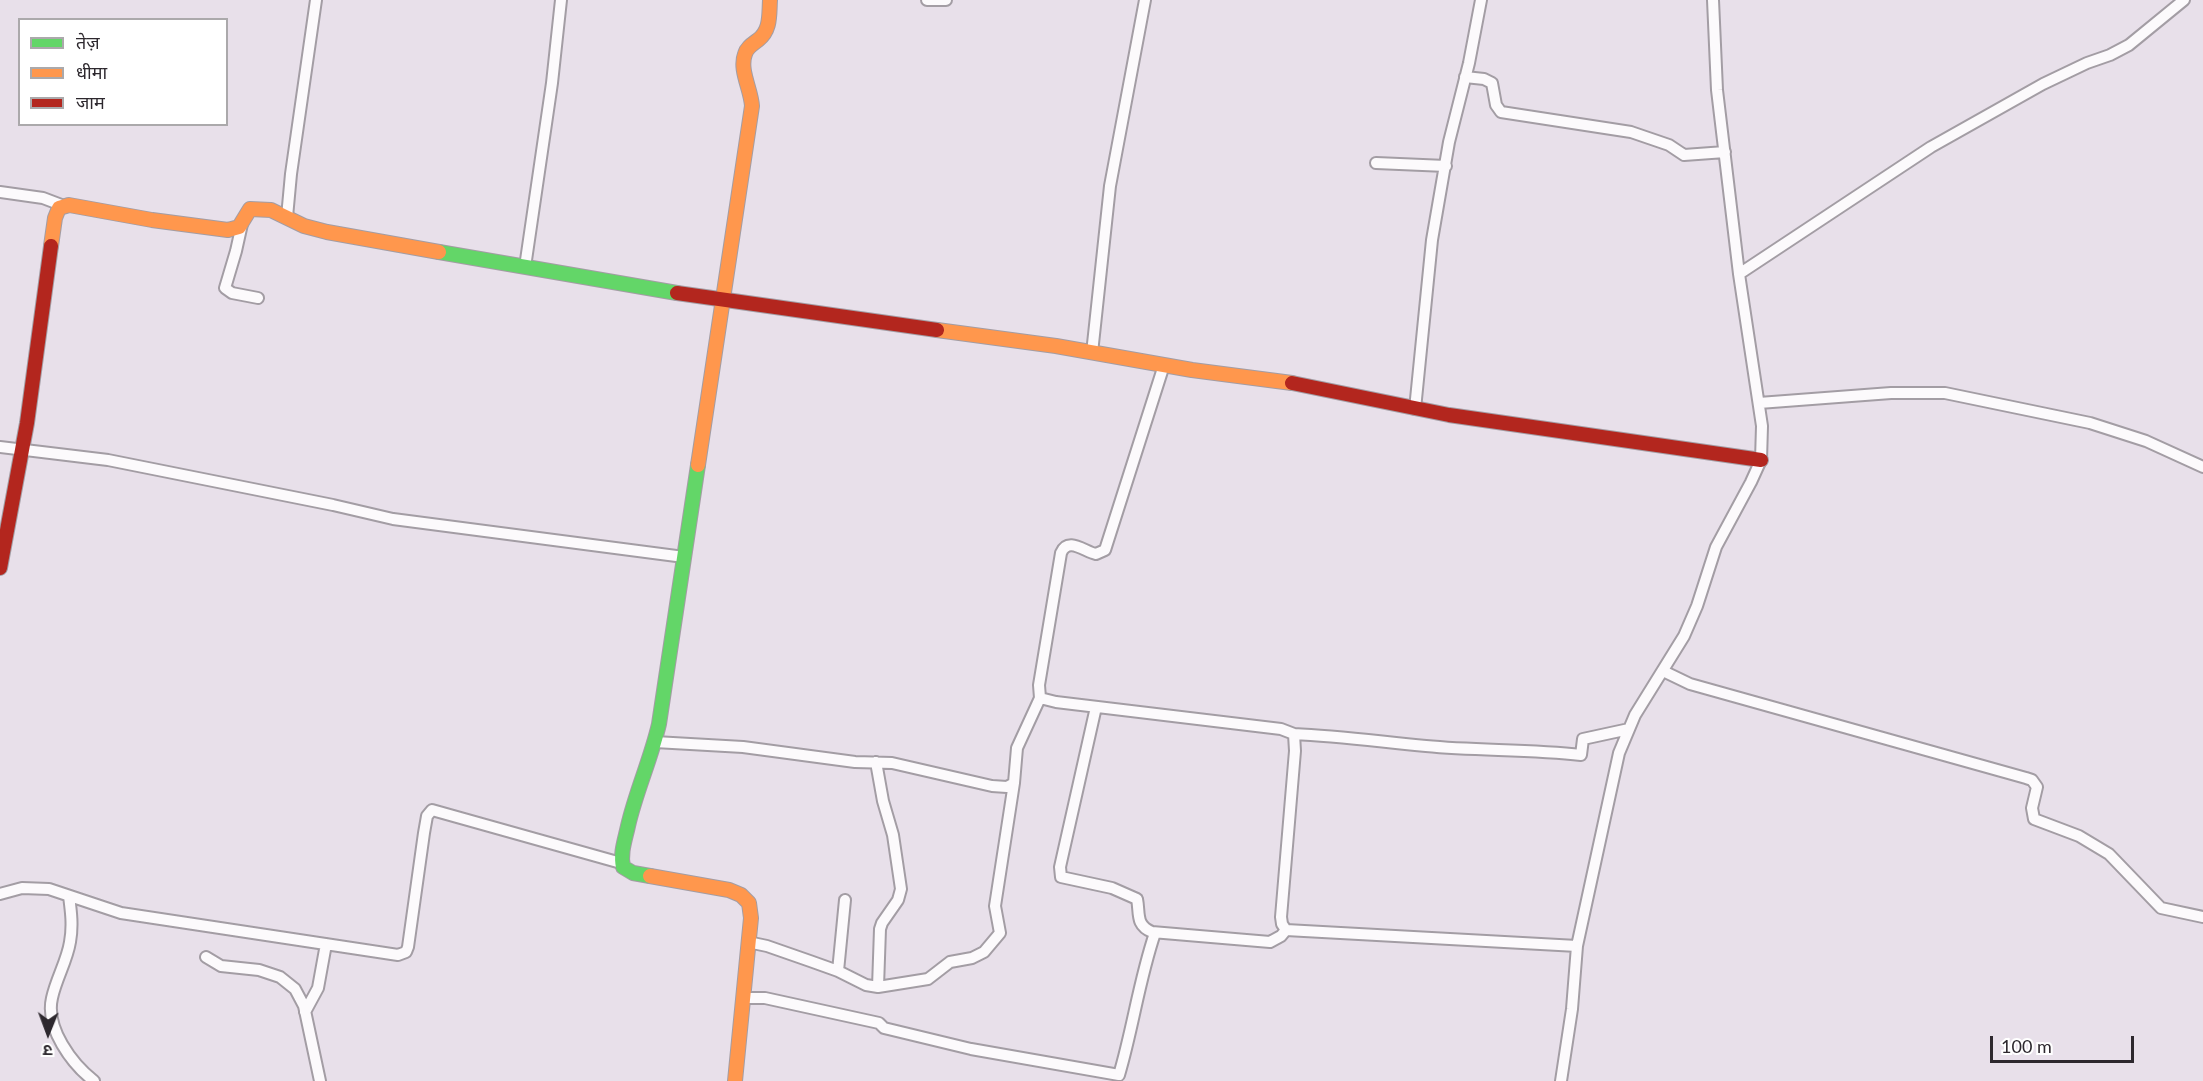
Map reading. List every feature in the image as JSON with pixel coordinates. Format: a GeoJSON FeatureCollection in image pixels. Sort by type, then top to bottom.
{"type":"FeatureCollection","features":[{"type":"Feature","properties":{"kind":"street"},"geometry":{"type":"LineString","coordinates":[[287,217],[316,0]]}},
{"type":"Feature","properties":{"kind":"street"},"geometry":{"type":"LineString","coordinates":[[525,267],[552,83],[561,0]]}},
{"type":"Feature","properties":{"kind":"street"},"geometry":{"type":"LineString","coordinates":[[621,863],[636,793],[655,742],[695,475],[708,407],[752,106],[752,89],[744,68],[744,54],[766,31],[770,0]]}},
{"type":"Feature","properties":{"kind":"street"},"geometry":{"type":"LineString","coordinates":[[927,0],[946,0]]}},
{"type":"Feature","properties":{"kind":"street"},"geometry":{"type":"LineString","coordinates":[[1092,353],[1109,194],[1145,0]]}},
{"type":"Feature","properties":{"kind":"street"},"geometry":{"type":"LineString","coordinates":[[1414,409],[1432,240],[1449,142],[1478,24],[1480,0]]}},
{"type":"Feature","properties":{"kind":"street"},"geometry":{"type":"LineString","coordinates":[[1561,1081],[1572,1010],[1577,946],[1616,768],[1629,729],[1684,636],[1716,547],[1761,460],[1762,426],[1739,274],[1717,90],[1713,0]]}},
{"type":"Feature","properties":{"kind":"street"},"geometry":{"type":"LineString","coordinates":[[1739,274],[1931,147],[2043,84],[2087,63],[2110,56],[2129,45],[2184,0]]}},
{"type":"Feature","properties":{"kind":"street"},"geometry":{"type":"LineString","coordinates":[[1465,77],[1492,82],[1496,105],[1501,112],[1617,129],[1668,145],[1684,155],[1725,152]]}},
{"type":"Feature","properties":{"kind":"street"},"geometry":{"type":"LineString","coordinates":[[1376,163],[1446,166]]}},
{"type":"Feature","properties":{"kind":"street"},"geometry":{"type":"LineString","coordinates":[[0,192],[43,198],[64,206],[74,205],[221,230],[234,229],[242,224]]}},
{"type":"Feature","properties":{"kind":"street"},"geometry":{"type":"LineString","coordinates":[[0,568],[22,449],[53,225],[56,212],[64,206]]}},
{"type":"Feature","properties":{"kind":"street"},"geometry":{"type":"LineString","coordinates":[[258,298],[232,293],[225,288],[242,224],[250,208],[254,207],[275,211],[303,225],[327,232],[722,301],[1007,339],[1219,374],[1270,379],[1414,409],[1761,460]]}},
{"type":"Feature","properties":{"kind":"street"},"geometry":{"type":"LineString","coordinates":[[748,942],[767,946],[838,971],[867,985],[879,987],[928,979],[950,962],[972,958],[984,952],[997,939],[1000,928],[995,906],[1014,783],[1017,748],[1040,698],[1038,692],[1061,553],[1068,545],[1074,545],[1096,554],[1105,550],[1164,365]]}},
{"type":"Feature","properties":{"kind":"street"},"geometry":{"type":"LineString","coordinates":[[1759,403],[1891,393],[1945,393],[2090,423],[2146,441],[2203,467]]}},
{"type":"Feature","properties":{"kind":"street"},"geometry":{"type":"LineString","coordinates":[[0,447],[108,460],[393,519],[684,557]]}},
{"type":"Feature","properties":{"kind":"street"},"geometry":{"type":"LineString","coordinates":[[1663,671],[1690,684],[2032,780],[2037,787],[2032,808],[2034,819],[2079,836],[2109,854],[2161,908],[2203,917]]}},
{"type":"Feature","properties":{"kind":"street"},"geometry":{"type":"LineString","coordinates":[[1040,698],[1056,702],[1281,729],[1294,734],[1517,752],[1542,750],[1581,755],[1583,739],[1629,729]]}},
{"type":"Feature","properties":{"kind":"street"},"geometry":{"type":"LineString","coordinates":[[1096,707],[1059,873],[1064,879],[1104,886],[1137,899],[1138,918],[1141,925],[1145,930],[1155,933],[1270,942],[1286,930]]}},
{"type":"Feature","properties":{"kind":"street"},"geometry":{"type":"LineString","coordinates":[[1286,930],[1281,916],[1294,770],[1294,734]]}},
{"type":"Feature","properties":{"kind":"street"},"geometry":{"type":"LineString","coordinates":[[655,742],[743,747],[843,761],[904,765],[992,786],[1007,787],[1014,783]]}},
{"type":"Feature","properties":{"kind":"street"},"geometry":{"type":"LineString","coordinates":[[876,762],[893,835],[901,889],[898,900],[880,929],[879,987]]}},
{"type":"Feature","properties":{"kind":"street"},"geometry":{"type":"LineString","coordinates":[[0,894],[34,887],[49,889],[121,913],[398,956],[406,952],[427,816],[432,810],[621,863],[633,873],[726,889],[744,896],[750,908],[735,1081]]}},
{"type":"Feature","properties":{"kind":"street"},"geometry":{"type":"LineString","coordinates":[[69,896],[72,935],[51,999],[51,1017],[73,1063],[94,1081]]}},
{"type":"Feature","properties":{"kind":"street"},"geometry":{"type":"LineString","coordinates":[[838,971],[845,900]]}},
{"type":"Feature","properties":{"kind":"street"},"geometry":{"type":"LineString","coordinates":[[1286,930],[1577,946]]}},
{"type":"Feature","properties":{"kind":"street"},"geometry":{"type":"LineString","coordinates":[[743,998],[765,998],[879,1023],[884,1028],[971,1048],[1119,1075],[1127,1049],[1144,966],[1155,933]]}},
{"type":"Feature","properties":{"kind":"street"},"geometry":{"type":"LineString","coordinates":[[305,1012],[318,988],[326,944]]}},
{"type":"Feature","properties":{"kind":"street"},"geometry":{"type":"LineString","coordinates":[[206,957],[221,966],[259,970],[280,976],[295,989],[305,1012],[320,1081]]}},
{"type":"Feature","properties":{"kind":"traffic: fast"},"geometry":{"type":"LineString","coordinates":[[439,252],[677,293]]}},
{"type":"Feature","properties":{"kind":"traffic: fast"},"geometry":{"type":"LineString","coordinates":[[650,876],[633,873],[623,867],[622,852],[631,813],[659,724],[698,465]]}},
{"type":"Feature","properties":{"kind":"traffic: slow"},"geometry":{"type":"LineString","coordinates":[[698,465],[752,106],[743,66],[747,49],[765,32],[770,0]]}},
{"type":"Feature","properties":{"kind":"traffic: slow"},"geometry":{"type":"LineString","coordinates":[[51,246],[55,218],[59,208],[69,205],[152,220],[228,230],[239,227],[250,209],[271,210],[304,226],[327,232],[439,252]]}},
{"type":"Feature","properties":{"kind":"traffic: slow"},"geometry":{"type":"LineString","coordinates":[[937,330],[1056,346],[1192,370],[1292,383]]}},
{"type":"Feature","properties":{"kind":"traffic: slow"},"geometry":{"type":"LineString","coordinates":[[650,876],[729,890],[741,895],[749,903],[751,918],[735,1081]]}},
{"type":"Feature","properties":{"kind":"traffic: jam"},"geometry":{"type":"LineString","coordinates":[[0,568],[27,423],[51,246]]}},
{"type":"Feature","properties":{"kind":"traffic: jam"},"geometry":{"type":"LineString","coordinates":[[677,293],[937,330]]}},
{"type":"Feature","properties":{"kind":"traffic: jam"},"geometry":{"type":"LineString","coordinates":[[1292,383],[1449,415],[1761,460]]}}]}
